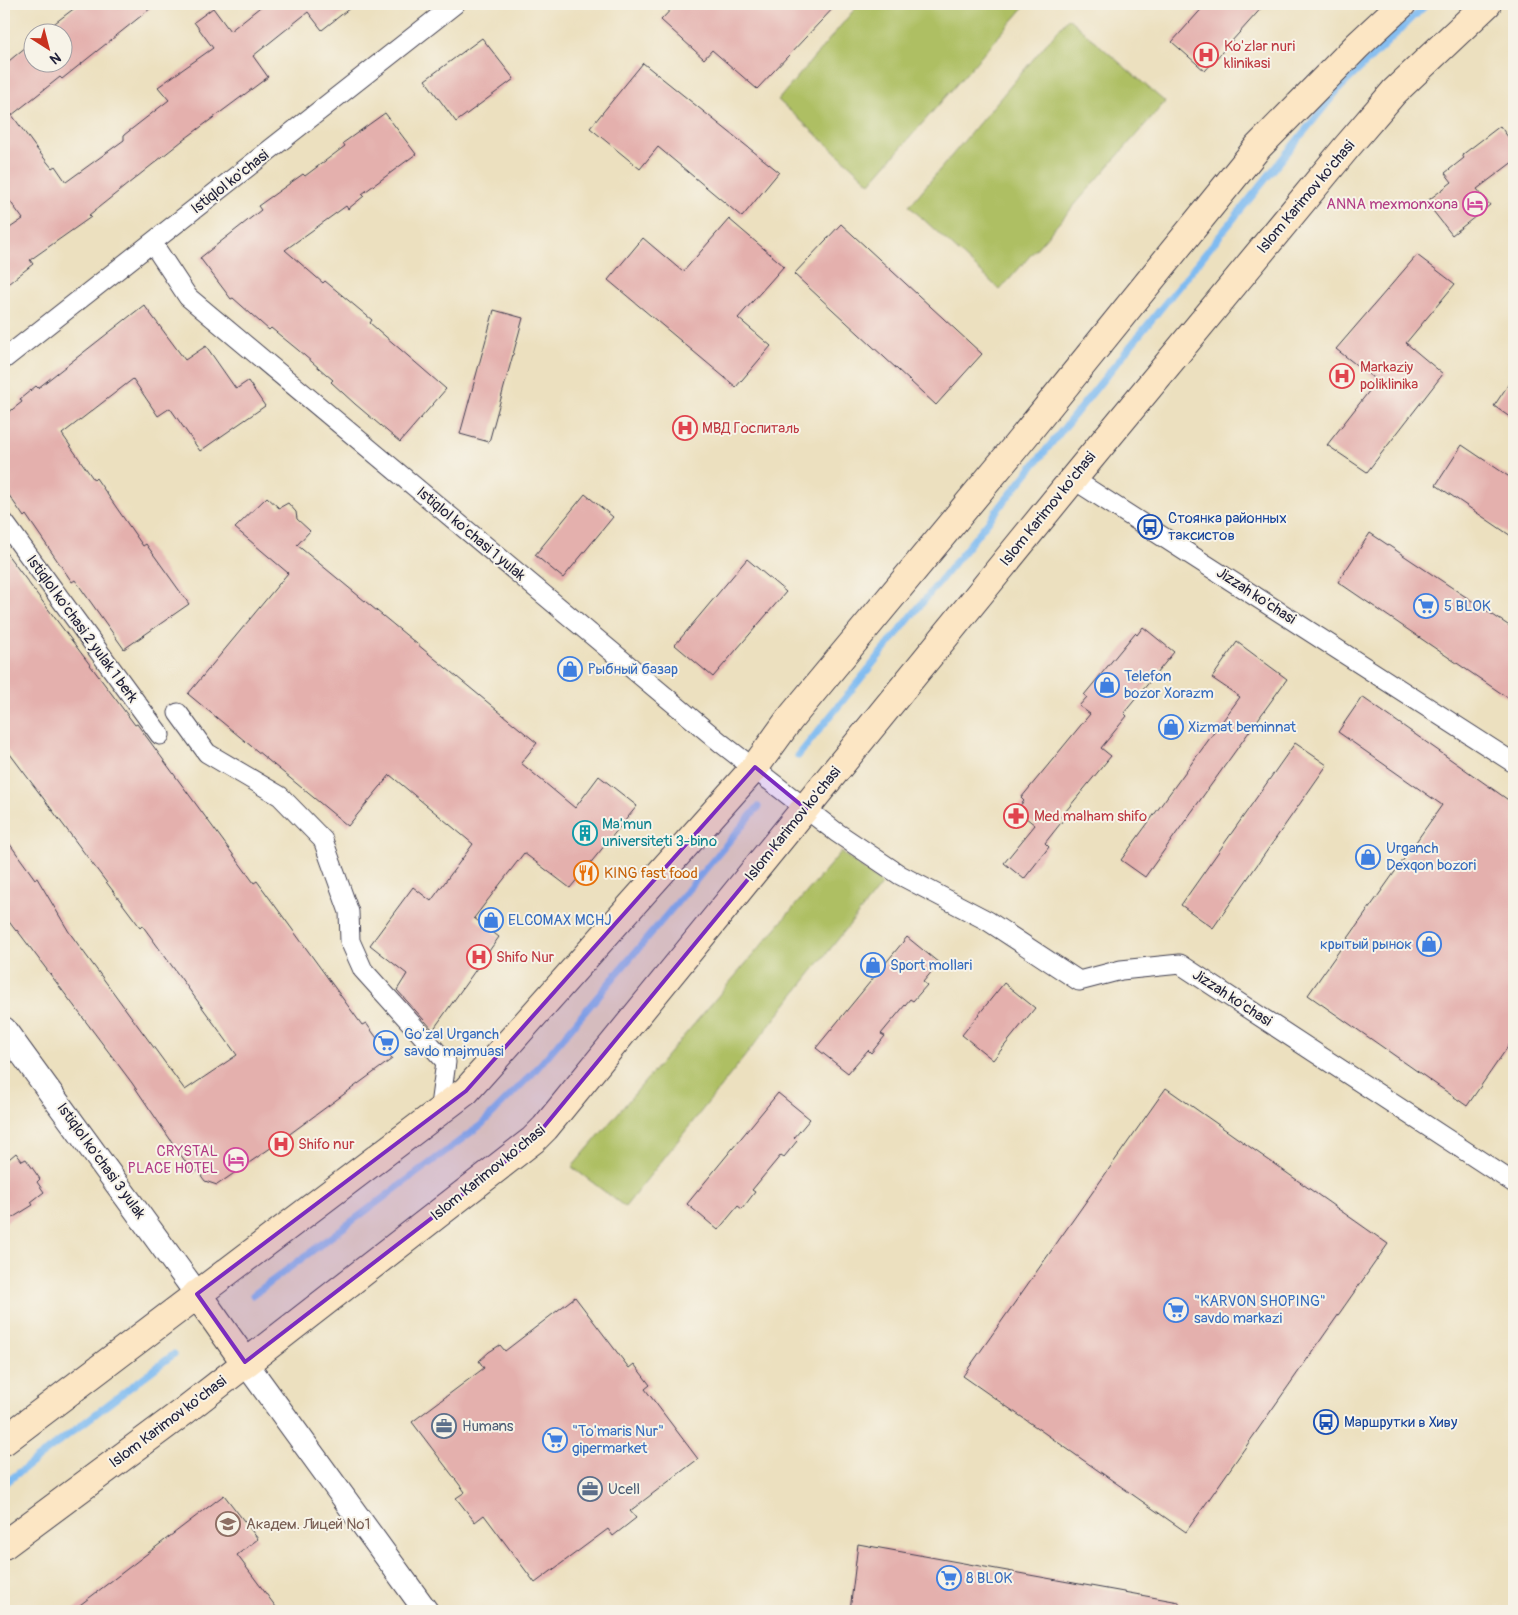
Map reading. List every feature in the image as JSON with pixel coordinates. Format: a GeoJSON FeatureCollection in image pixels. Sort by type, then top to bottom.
{"type":"FeatureCollection","features":[{"type":"Feature","properties":{"kind":"main road"},"geometry":{"type":"LineString","coordinates":[[4,1441],[197,1294],[439,1114],[466,1091],[755,767],[789,720],[1017,445],[1258,147],[1402,4]]}},
{"type":"Feature","properties":{"kind":"main road","name":"Islom Karimov ko'chasi"},"geometry":{"type":"LineString","coordinates":[[4,1545],[183,1412],[533,1140],[806,809],[1073,478],[1394,92],[1488,4]]}},
{"type":"Feature","properties":{"kind":"main road"},"geometry":{"type":"LineString","coordinates":[[197,1294],[245,1362]]}},
{"type":"Feature","properties":{"kind":"street","name":"Istiqlol ko'chasi"},"geometry":{"type":"LineString","coordinates":[[4,359],[455,4]]}},
{"type":"Feature","properties":{"kind":"street","name":"Istiqlol ko'chasi 1 yulak"},"geometry":{"type":"LineString","coordinates":[[152,244],[188,297],[721,743],[755,767],[806,809]]}},
{"type":"Feature","properties":{"kind":"street","name":"Jizzah ko'chasi"},"geometry":{"type":"LineString","coordinates":[[1073,478],[1514,763]]}},
{"type":"Feature","properties":{"kind":"street","name":"Istiqlol ko'chasi 2 yulak 1 berk"},"geometry":{"type":"LineString","coordinates":[[4,522],[160,735]]}},
{"type":"Feature","properties":{"kind":"street"},"geometry":{"type":"LineString","coordinates":[[178,713],[207,753],[280,796],[323,840],[349,912],[350,941],[362,970],[446,1062],[439,1114]]}},
{"type":"Feature","properties":{"kind":"street","name":"Jizzah ko'chasi"},"geometry":{"type":"LineString","coordinates":[[806,809],[900,875],[988,921],[1080,981],[1121,970],[1180,964],[1514,1183]]}},
{"type":"Feature","properties":{"kind":"street","name":"Istiqlol ko'chasi 3 yulak"},"geometry":{"type":"LineString","coordinates":[[4,1029],[197,1294]]}},
{"type":"Feature","properties":{"kind":"street"},"geometry":{"type":"LineString","coordinates":[[245,1362],[426,1611]]}},
{"type":"Feature","properties":{"kind":"highlighted area"},"geometry":{"type":"Polygon","coordinates":[[[755,767],[806,809],[533,1140],[245,1362],[197,1294],[466,1091],[755,767]]]}},
{"type":"Feature","properties":{"kind":"green space"},"geometry":{"type":"Polygon","coordinates":[[[859,4],[1027,4],[870,183],[778,100],[859,4]]]}},
{"type":"Feature","properties":{"kind":"green space"},"geometry":{"type":"Polygon","coordinates":[[[1068,18],[1165,102],[1000,290],[909,206],[1068,18]]]}},
{"type":"Feature","properties":{"kind":"green space"},"geometry":{"type":"Polygon","coordinates":[[[841,852],[882,884],[625,1207],[572,1167],[841,852]]]}},
{"type":"Feature","properties":{"kind":"building"},"geometry":{"type":"Polygon","coordinates":[[[80,4],[156,4],[72,71],[72,22],[56,22],[80,4]]]}},
{"type":"Feature","properties":{"kind":"building"},"geometry":{"type":"Polygon","coordinates":[[[264,4],[355,4],[322,30],[308,12],[253,56],[268,77],[182,141],[89,215],[91,217],[30,260],[33,264],[4,287],[4,232],[23,219],[4,193],[4,65],[22,50],[22,72],[71,72],[62,79],[60,77],[12,115],[52,168],[55,166],[66,182],[124,140],[124,135],[169,100],[158,87],[213,48],[194,22],[213,8],[230,31],[264,4]]]}},
{"type":"Feature","properties":{"kind":"building"},"geometry":{"type":"Polygon","coordinates":[[[676,4],[837,4],[757,89],[712,50],[704,59],[661,20],[676,4]]]}},
{"type":"Feature","properties":{"kind":"building"},"geometry":{"type":"Polygon","coordinates":[[[1206,4],[1265,4],[1205,71],[1172,42],[1206,4]]]}},
{"type":"Feature","properties":{"kind":"building"},"geometry":{"type":"Polygon","coordinates":[[[482,38],[514,79],[456,122],[425,80],[482,38]]]}},
{"type":"Feature","properties":{"kind":"building"},"geometry":{"type":"Polygon","coordinates":[[[643,63],[779,172],[742,217],[658,147],[640,169],[590,128],[643,63]]]}},
{"type":"Feature","properties":{"kind":"building"},"geometry":{"type":"Polygon","coordinates":[[[385,113],[416,154],[362,194],[364,196],[348,209],[346,206],[285,250],[323,283],[325,281],[372,320],[370,323],[446,389],[400,442],[355,404],[331,382],[333,380],[298,350],[271,328],[269,330],[233,298],[231,299],[200,258],[261,210],[258,206],[303,174],[305,176],[345,146],[343,143],[385,113]]]}},
{"type":"Feature","properties":{"kind":"building"},"geometry":{"type":"Polygon","coordinates":[[[1500,126],[1514,145],[1514,161],[1477,189],[1490,205],[1452,235],[1426,202],[1452,182],[1445,173],[1464,158],[1462,155],[1500,126]]]}},
{"type":"Feature","properties":{"kind":"building"},"geometry":{"type":"Polygon","coordinates":[[[729,219],[784,266],[738,318],[771,346],[736,387],[608,280],[643,238],[683,272],[729,219]]]}},
{"type":"Feature","properties":{"kind":"building"},"geometry":{"type":"Polygon","coordinates":[[[841,224],[982,354],[936,405],[794,274],[841,224]]]}},
{"type":"Feature","properties":{"kind":"building"},"geometry":{"type":"Polygon","coordinates":[[[1417,255],[1455,284],[1406,343],[1443,374],[1367,472],[1327,445],[1377,381],[1336,349],[1417,255]]]}},
{"type":"Feature","properties":{"kind":"building"},"geometry":{"type":"Polygon","coordinates":[[[144,305],[185,360],[206,346],[236,389],[248,381],[265,406],[200,451],[170,408],[158,416],[133,379],[62,434],[94,480],[96,478],[143,546],[146,544],[189,604],[124,649],[75,580],[72,582],[26,515],[24,517],[4,488],[4,416],[22,402],[20,399],[36,386],[38,388],[144,305]]]}},
{"type":"Feature","properties":{"kind":"building"},"geometry":{"type":"Polygon","coordinates":[[[494,310],[523,318],[489,442],[460,434],[494,310]]]}},
{"type":"Feature","properties":{"kind":"building"},"geometry":{"type":"Polygon","coordinates":[[[1514,376],[1514,420],[1494,406],[1514,376]]]}},
{"type":"Feature","properties":{"kind":"building"},"geometry":{"type":"Polygon","coordinates":[[[1462,445],[1514,480],[1514,538],[1436,485],[1462,445]]]}},
{"type":"Feature","properties":{"kind":"building"},"geometry":{"type":"Polygon","coordinates":[[[585,494],[613,517],[563,578],[535,555],[585,494]]]}},
{"type":"Feature","properties":{"kind":"building"},"geometry":{"type":"Polygon","coordinates":[[[267,497],[279,508],[288,503],[296,512],[297,519],[310,531],[297,545],[537,743],[521,763],[575,808],[599,776],[637,806],[570,888],[524,853],[474,918],[499,937],[433,1030],[397,990],[407,974],[370,945],[413,887],[431,901],[473,844],[390,775],[348,826],[188,694],[288,573],[235,528],[267,497]]]}},
{"type":"Feature","properties":{"kind":"building","name":"5 BLOK"},"geometry":{"type":"Polygon","coordinates":[[[1370,533],[1514,629],[1514,702],[1338,582],[1370,533]]]}},
{"type":"Feature","properties":{"kind":"building"},"geometry":{"type":"Polygon","coordinates":[[[4,550],[135,725],[137,724],[254,883],[257,881],[362,1025],[366,1023],[392,1059],[217,1185],[205,1181],[197,1170],[193,1173],[132,1083],[4,915],[4,836],[35,879],[37,878],[69,932],[185,1090],[237,1055],[142,925],[140,927],[4,746],[4,550]]]}},
{"type":"Feature","properties":{"kind":"building"},"geometry":{"type":"Polygon","coordinates":[[[747,559],[786,592],[713,677],[675,645],[747,559]]]}},
{"type":"Feature","properties":{"kind":"building"},"geometry":{"type":"Polygon","coordinates":[[[1143,627],[1174,652],[1124,713],[1127,716],[1101,748],[1111,756],[1061,817],[1064,819],[1045,843],[1049,847],[1024,879],[1004,863],[1035,825],[1016,810],[1024,801],[1021,798],[1090,714],[1079,706],[1087,697],[1084,695],[1135,633],[1137,635],[1143,627]]]}},
{"type":"Feature","properties":{"kind":"building"},"geometry":{"type":"Polygon","coordinates":[[[1237,642],[1287,679],[1145,877],[1121,860],[1240,697],[1212,678],[1237,642]]]}},
{"type":"Feature","properties":{"kind":"building","name":"крытый рынок"},"geometry":{"type":"Polygon","coordinates":[[[1362,697],[1514,804],[1514,1038],[1467,1106],[1308,995],[1442,805],[1338,732],[1362,697]]]}},
{"type":"Feature","properties":{"kind":"building"},"geometry":{"type":"Polygon","coordinates":[[[1295,743],[1327,765],[1213,928],[1181,905],[1295,743]]]}},
{"type":"Feature","properties":{"kind":"building"},"geometry":{"type":"Polygon","coordinates":[[[907,937],[939,963],[923,982],[927,985],[913,1001],[910,999],[881,1034],[885,1036],[871,1053],[868,1050],[848,1073],[816,1048],[907,937]]]}},
{"type":"Feature","properties":{"kind":"building"},"geometry":{"type":"Polygon","coordinates":[[[1004,983],[1035,1008],[993,1060],[962,1035],[1004,983]]]}},
{"type":"Feature","properties":{"kind":"building","name":"\"KARVON SHOPING\" savdo markazi"},"geometry":{"type":"Polygon","coordinates":[[[1166,1088],[1388,1244],[1186,1532],[963,1376],[1166,1088]]]}},
{"type":"Feature","properties":{"kind":"building"},"geometry":{"type":"Polygon","coordinates":[[[778,1093],[810,1119],[794,1138],[797,1141],[784,1157],[781,1155],[752,1190],[755,1192],[742,1209],[738,1206],[718,1230],[687,1204],[778,1093]]]}},
{"type":"Feature","properties":{"kind":"building"},"geometry":{"type":"Polygon","coordinates":[[[16,1153],[22,1161],[26,1159],[40,1179],[37,1182],[44,1192],[31,1202],[33,1205],[4,1223],[4,1163],[16,1153]]]}},
{"type":"Feature","properties":{"kind":"building","name":"\"To'maris Nur\" gipermarket"},"geometry":{"type":"Polygon","coordinates":[[[575,1297],[629,1368],[634,1364],[650,1385],[645,1389],[698,1459],[630,1511],[636,1518],[613,1536],[608,1529],[535,1583],[484,1515],[475,1522],[456,1498],[465,1492],[412,1422],[484,1368],[479,1361],[489,1352],[500,1345],[505,1351],[575,1297]]]}},
{"type":"Feature","properties":{"kind":"building"},"geometry":{"type":"Polygon","coordinates":[[[224,1495],[258,1539],[237,1555],[279,1611],[72,1611],[224,1495]]]}},
{"type":"Feature","properties":{"kind":"building","name":"8 BLOK"},"geometry":{"type":"Polygon","coordinates":[[[858,1544],[1179,1602],[1179,1611],[850,1611],[858,1544]]]}},
{"type":"Feature","properties":{"kind":"waterway"},"geometry":{"type":"LineString","coordinates":[[798,756],[1338,90],[1427,4]]}},
{"type":"Feature","properties":{"kind":"waterway"},"geometry":{"type":"LineString","coordinates":[[253,1295],[481,1125],[533,1073],[758,807]]}},
{"type":"Feature","properties":{"kind":"waterway"},"geometry":{"type":"LineString","coordinates":[[4,1484],[174,1354]]}},
{"type":"Feature","properties":{"kind":"place","name":"Ko'zlar nuri klinikasi"},"geometry":{"type":"Point","coordinates":[1206,55]}},
{"type":"Feature","properties":{"kind":"place","name":"ANNA mexmonxona"},"geometry":{"type":"Point","coordinates":[1475,204]}},
{"type":"Feature","properties":{"kind":"place","name":"Markaziy poliklinika"},"geometry":{"type":"Point","coordinates":[1342,376]}},
{"type":"Feature","properties":{"kind":"place","name":"МВД Госпиталь"},"geometry":{"type":"Point","coordinates":[685,428]}},
{"type":"Feature","properties":{"kind":"place","name":"Стоянка районных таксистов"},"geometry":{"type":"Point","coordinates":[1150,527]}},
{"type":"Feature","properties":{"kind":"place","name":"5 BLOK"},"geometry":{"type":"Point","coordinates":[1426,606]}},
{"type":"Feature","properties":{"kind":"place","name":"Рыбный базар"},"geometry":{"type":"Point","coordinates":[570,669]}},
{"type":"Feature","properties":{"kind":"place","name":"Telefon bozor Xorazm"},"geometry":{"type":"Point","coordinates":[1107,685]}},
{"type":"Feature","properties":{"kind":"place","name":"Xizmat beminnat"},"geometry":{"type":"Point","coordinates":[1171,727]}},
{"type":"Feature","properties":{"kind":"place","name":"Med malham shifo"},"geometry":{"type":"Point","coordinates":[1016,816]}},
{"type":"Feature","properties":{"kind":"place","name":"Ma'mun universiteti 3-bino"},"geometry":{"type":"Point","coordinates":[585,833]}},
{"type":"Feature","properties":{"kind":"place","name":"Urganch Dexqon bozori"},"geometry":{"type":"Point","coordinates":[1368,857]}},
{"type":"Feature","properties":{"kind":"place","name":"KING fast food"},"geometry":{"type":"Point","coordinates":[586,873]}},
{"type":"Feature","properties":{"kind":"place","name":"ELCOMAX MCHJ"},"geometry":{"type":"Point","coordinates":[491,920]}},
{"type":"Feature","properties":{"kind":"place","name":"крытый рынок"},"geometry":{"type":"Point","coordinates":[1429,944]}},
{"type":"Feature","properties":{"kind":"place","name":"Shifo Nur"},"geometry":{"type":"Point","coordinates":[479,957]}},
{"type":"Feature","properties":{"kind":"place","name":"Sport mollari"},"geometry":{"type":"Point","coordinates":[873,965]}},
{"type":"Feature","properties":{"kind":"place","name":"Go'zal Urganch savdo majmuasi"},"geometry":{"type":"Point","coordinates":[386,1043]}},
{"type":"Feature","properties":{"kind":"place","name":"Shifo nur"},"geometry":{"type":"Point","coordinates":[281,1144]}},
{"type":"Feature","properties":{"kind":"place","name":"CRYSTAL PLACE HOTEL"},"geometry":{"type":"Point","coordinates":[236,1160]}},
{"type":"Feature","properties":{"kind":"place","name":"\"KARVON SHOPING\" savdo markazi"},"geometry":{"type":"Point","coordinates":[1176,1310]}},
{"type":"Feature","properties":{"kind":"place","name":"Маршрутки в Хиву"},"geometry":{"type":"Point","coordinates":[1326,1422]}},
{"type":"Feature","properties":{"kind":"place","name":"Humans"},"geometry":{"type":"Point","coordinates":[444,1426]}},
{"type":"Feature","properties":{"kind":"place","name":"\"To'maris Nur\" gipermarket"},"geometry":{"type":"Point","coordinates":[555,1440]}},
{"type":"Feature","properties":{"kind":"place","name":"Ucell"},"geometry":{"type":"Point","coordinates":[590,1489]}},
{"type":"Feature","properties":{"kind":"place","name":"Академ. Лицей №1"},"geometry":{"type":"Point","coordinates":[228,1524]}},
{"type":"Feature","properties":{"kind":"place","name":"8 BLOK"},"geometry":{"type":"Point","coordinates":[949,1578]}}]}
